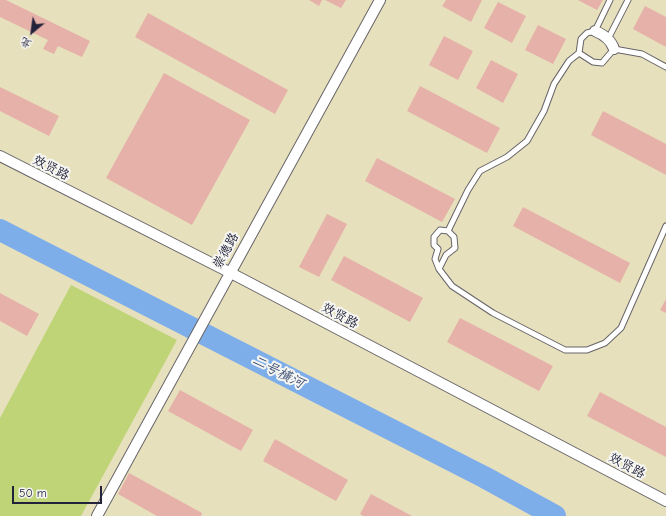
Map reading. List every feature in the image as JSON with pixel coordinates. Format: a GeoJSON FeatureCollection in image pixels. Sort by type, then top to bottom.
{"type":"FeatureCollection","features":[{"type":"Feature","properties":{"kind":"street","name":"崇德路"},"geometry":{"type":"LineString","coordinates":[[97,516],[229,272],[380,0]]}},
{"type":"Feature","properties":{"kind":"street"},"geometry":{"type":"LineString","coordinates":[[596,31],[603,34],[611,42],[614,49]]}},
{"type":"Feature","properties":{"kind":"street","name":"效贤路"},"geometry":{"type":"LineString","coordinates":[[0,156],[229,272],[666,501]]}},
{"type":"Feature","properties":{"kind":"lane"},"geometry":{"type":"LineString","coordinates":[[448,231],[468,190],[480,171],[507,156],[527,141],[544,111],[554,84],[569,61],[578,53],[581,39],[587,33],[596,31],[610,0]]}},
{"type":"Feature","properties":{"kind":"lane"},"geometry":{"type":"LineString","coordinates":[[608,39],[628,0]]}},
{"type":"Feature","properties":{"kind":"lane"},"geometry":{"type":"LineString","coordinates":[[578,53],[593,62],[602,62],[614,49],[642,54],[666,67]]}},
{"type":"Feature","properties":{"kind":"lane"},"geometry":{"type":"LineString","coordinates":[[439,270],[446,255],[455,248],[454,237],[448,231],[440,230],[434,237],[434,244],[438,249],[435,259],[439,270],[452,286],[494,313],[565,350],[587,350],[605,344],[620,328],[666,226]]}},
{"type":"Feature","properties":{"kind":"green space"},"geometry":{"type":"Polygon","coordinates":[[[71,285],[177,340],[81,516],[0,516],[0,418],[71,285]]]}},
{"type":"Feature","properties":{"kind":"building"},"geometry":{"type":"Polygon","coordinates":[[[0,0],[6,0],[90,41],[82,57],[58,46],[54,54],[43,49],[48,40],[0,17],[0,0]]]}},
{"type":"Feature","properties":{"kind":"building"},"geometry":{"type":"Polygon","coordinates":[[[309,0],[322,0],[319,6],[309,0]]]}},
{"type":"Feature","properties":{"kind":"building"},"geometry":{"type":"Polygon","coordinates":[[[325,0],[346,0],[341,8],[325,0]]]}},
{"type":"Feature","properties":{"kind":"building"},"geometry":{"type":"Polygon","coordinates":[[[446,0],[482,0],[471,22],[442,6],[446,0]]]}},
{"type":"Feature","properties":{"kind":"building"},"geometry":{"type":"Polygon","coordinates":[[[578,0],[603,0],[597,10],[578,0]]]}},
{"type":"Feature","properties":{"kind":"building"},"geometry":{"type":"Polygon","coordinates":[[[498,2],[526,16],[512,43],[484,28],[498,2]]]}},
{"type":"Feature","properties":{"kind":"building"},"geometry":{"type":"Polygon","coordinates":[[[645,6],[666,17],[666,47],[633,29],[645,6]]]}},
{"type":"Feature","properties":{"kind":"building"},"geometry":{"type":"Polygon","coordinates":[[[148,13],[288,90],[275,114],[135,37],[148,13]]]}},
{"type":"Feature","properties":{"kind":"building"},"geometry":{"type":"Polygon","coordinates":[[[538,25],[566,39],[553,64],[525,50],[538,25]]]}},
{"type":"Feature","properties":{"kind":"building"},"geometry":{"type":"Polygon","coordinates":[[[444,36],[473,51],[458,80],[429,65],[444,36]]]}},
{"type":"Feature","properties":{"kind":"building"},"geometry":{"type":"Polygon","coordinates":[[[491,60],[518,74],[503,103],[476,88],[491,60]]]}},
{"type":"Feature","properties":{"kind":"building"},"geometry":{"type":"Polygon","coordinates":[[[164,73],[250,120],[192,225],[106,178],[164,73]]]}},
{"type":"Feature","properties":{"kind":"building"},"geometry":{"type":"Polygon","coordinates":[[[420,86],[500,128],[487,153],[407,111],[420,86]]]}},
{"type":"Feature","properties":{"kind":"building"},"geometry":{"type":"Polygon","coordinates":[[[0,87],[59,116],[49,136],[0,111],[0,87]]]}},
{"type":"Feature","properties":{"kind":"building"},"geometry":{"type":"Polygon","coordinates":[[[603,111],[666,144],[666,175],[591,135],[603,111]]]}},
{"type":"Feature","properties":{"kind":"building"},"geometry":{"type":"Polygon","coordinates":[[[377,158],[455,199],[442,222],[365,181],[377,158]]]}},
{"type":"Feature","properties":{"kind":"building"},"geometry":{"type":"Polygon","coordinates":[[[523,207],[630,263],[620,283],[513,226],[523,207]]]}},
{"type":"Feature","properties":{"kind":"building"},"geometry":{"type":"Polygon","coordinates":[[[327,214],[347,224],[319,277],[299,267],[327,214]]]}},
{"type":"Feature","properties":{"kind":"building"},"geometry":{"type":"Polygon","coordinates":[[[344,256],[423,298],[410,322],[331,280],[344,256]]]}},
{"type":"Feature","properties":{"kind":"building"},"geometry":{"type":"Polygon","coordinates":[[[0,293],[39,314],[27,336],[0,321],[0,293]]]}},
{"type":"Feature","properties":{"kind":"building"},"geometry":{"type":"Polygon","coordinates":[[[666,299],[666,313],[660,310],[666,299]]]}},
{"type":"Feature","properties":{"kind":"building"},"geometry":{"type":"Polygon","coordinates":[[[460,318],[553,366],[539,391],[447,342],[460,318]]]}},
{"type":"Feature","properties":{"kind":"building"},"geometry":{"type":"Polygon","coordinates":[[[180,390],[253,430],[241,451],[168,411],[180,390]]]}},
{"type":"Feature","properties":{"kind":"building"},"geometry":{"type":"Polygon","coordinates":[[[600,392],[666,427],[666,457],[587,416],[600,392]]]}},
{"type":"Feature","properties":{"kind":"building"},"geometry":{"type":"Polygon","coordinates":[[[275,439],[348,480],[336,501],[263,461],[275,439]]]}},
{"type":"Feature","properties":{"kind":"building"},"geometry":{"type":"Polygon","coordinates":[[[129,473],[202,513],[201,516],[157,516],[118,494],[129,473]]]}},
{"type":"Feature","properties":{"kind":"building"},"geometry":{"type":"Polygon","coordinates":[[[371,494],[412,516],[363,516],[360,514],[371,494]]]}},
{"type":"Feature","properties":{"kind":"waterway","name":"二号横河"},"geometry":{"type":"LineString","coordinates":[[0,230],[484,477],[555,516]]}}]}
